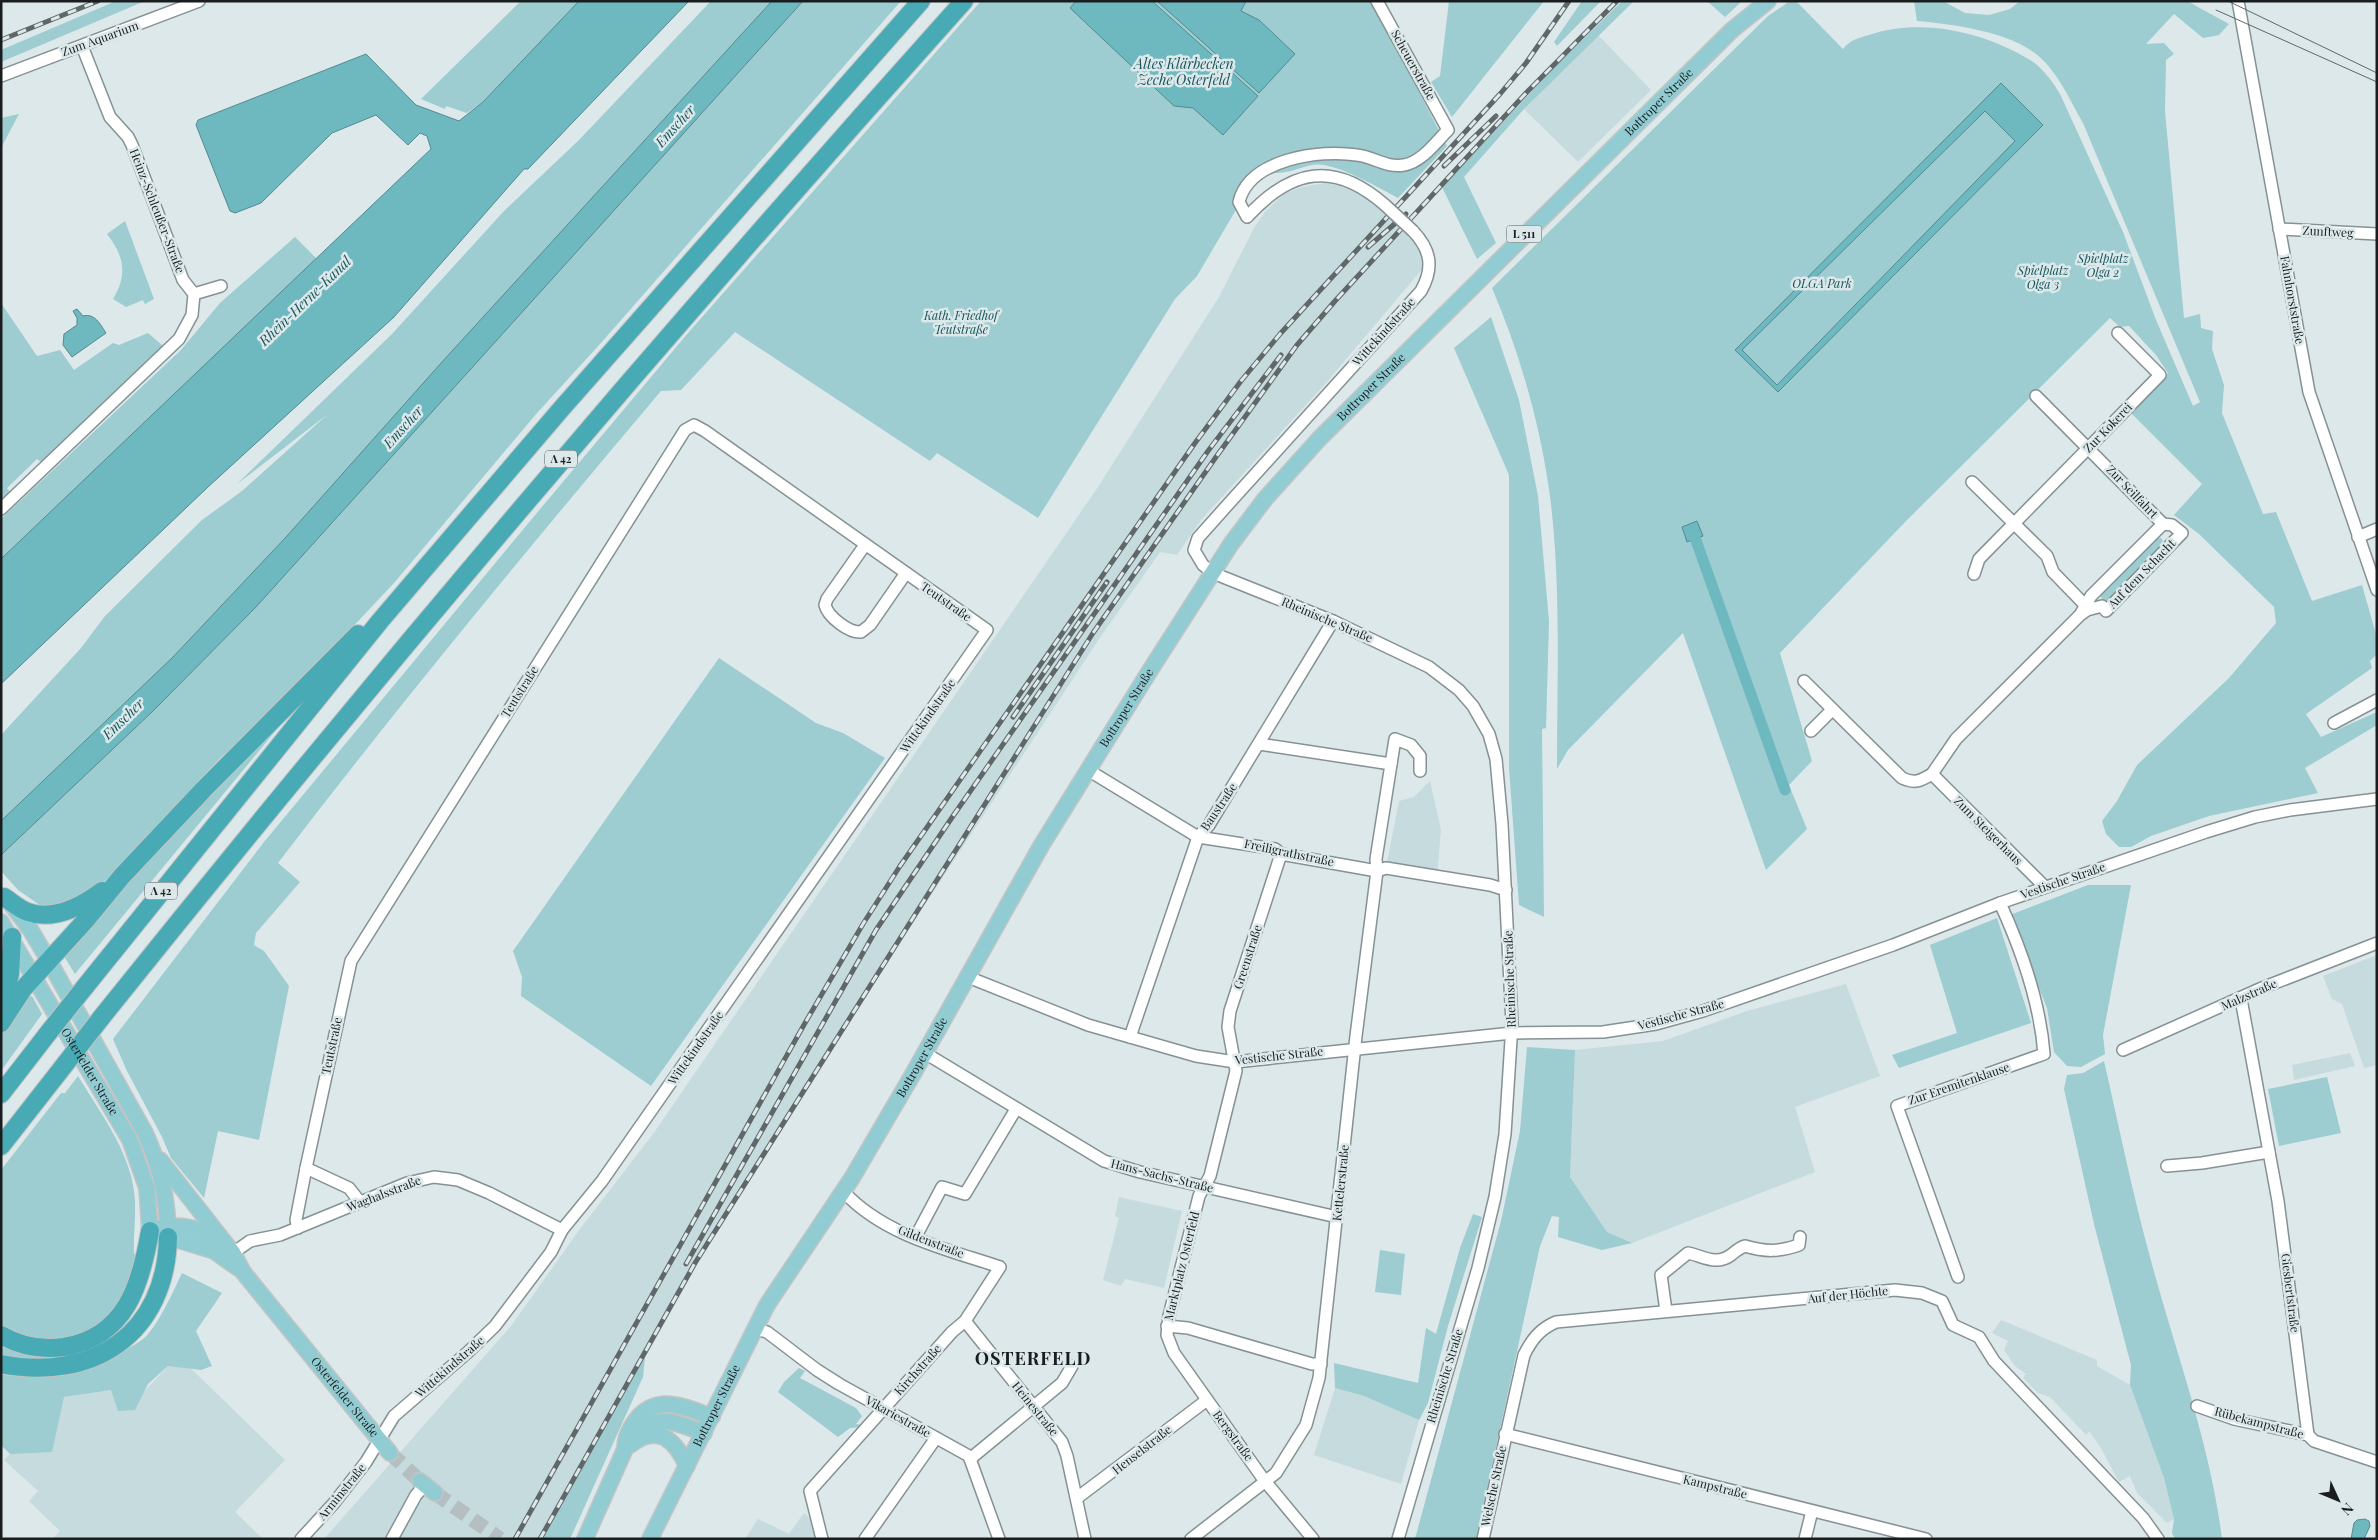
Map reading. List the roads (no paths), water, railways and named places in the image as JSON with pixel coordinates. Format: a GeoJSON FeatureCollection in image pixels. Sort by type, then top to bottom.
{"type":"FeatureCollection","features":[{"type":"Feature","properties":{"kind":"highway","name":"A 42"},"geometry":{"type":"LineString","coordinates":[[1,1094],[84,988],[380,621],[562,408],[921,1]]}},
{"type":"Feature","properties":{"kind":"highway","name":"A 42"},"geometry":{"type":"LineString","coordinates":[[2,1148],[101,1018],[178,922],[532,493],[675,327],[964,1]]}},
{"type":"Feature","properties":{"kind":"highway"},"geometry":{"type":"LineString","coordinates":[[1,1023],[23,989],[85,921],[122,876],[352,637],[380,621]]}},
{"type":"Feature","properties":{"kind":"highway"},"geometry":{"type":"LineString","coordinates":[[3,895],[29,912],[60,913],[87,902],[122,876]]}},
{"type":"Feature","properties":{"kind":"highway"},"geometry":{"type":"LineString","coordinates":[[1,1011],[10,974],[12,937]]}},
{"type":"Feature","properties":{"kind":"highway"},"geometry":{"type":"LineString","coordinates":[[1,1335],[28,1346],[52,1348],[89,1340],[105,1331],[123,1311],[135,1290],[142,1273],[150,1230]]}},
{"type":"Feature","properties":{"kind":"highway"},"geometry":{"type":"LineString","coordinates":[[1,1364],[38,1368],[68,1364],[106,1352],[128,1337],[144,1320],[158,1294],[168,1257],[168,1232]]}},
{"type":"Feature","properties":{"kind":"main road","name":"Bottroper Straße"},"geometry":{"type":"LineString","coordinates":[[650,1539],[755,1329],[783,1279],[843,1191],[925,1053],[1028,869],[1088,770],[1213,572],[1248,522],[1286,474],[1387,371],[1743,19],[1768,1]]}},
{"type":"Feature","properties":{"kind":"main road","name":"Osterfelder Straße"},"geometry":{"type":"LineString","coordinates":[[3,895],[30,929],[156,1154],[233,1253],[243,1272],[390,1454]]}},
{"type":"Feature","properties":{"kind":"main road","name":"Osterfelder Straße"},"geometry":{"type":"LineString","coordinates":[[1,922],[12,937],[132,1146],[147,1188],[150,1230],[168,1232],[195,1229],[209,1233],[222,1241]]}},
{"type":"Feature","properties":{"kind":"main road","name":"Osterfelder Straße"},"geometry":{"type":"LineString","coordinates":[[156,1154],[166,1191],[168,1232]]}},
{"type":"Feature","properties":{"kind":"main road","name":"Osterfelder Straße"},"geometry":{"type":"LineString","coordinates":[[168,1232],[214,1251],[243,1272]]}},
{"type":"Feature","properties":{"kind":"main road"},"geometry":{"type":"LineString","coordinates":[[625,1449],[627,1434],[632,1426],[640,1416],[657,1405],[674,1404],[712,1417]]}},
{"type":"Feature","properties":{"kind":"main road"},"geometry":{"type":"LineString","coordinates":[[585,1539],[625,1449],[639,1430],[658,1420],[671,1421],[704,1433]]}},
{"type":"Feature","properties":{"kind":"main road"},"geometry":{"type":"LineString","coordinates":[[625,1449],[633,1443],[650,1436],[669,1439],[679,1448],[687,1466]]}},
{"type":"Feature","properties":{"kind":"street","name":"Zum Aquarium"},"geometry":{"type":"LineString","coordinates":[[1,76],[199,1]]}},
{"type":"Feature","properties":{"kind":"street","name":"Scheuerstraße"},"geometry":{"type":"LineString","coordinates":[[1248,217],[1240,206],[1240,199],[1251,180],[1265,169],[1297,158],[1334,153],[1356,154],[1389,165],[1407,165],[1418,160],[1448,130],[1377,1]]}},
{"type":"Feature","properties":{"kind":"street","name":"Fahnhorststraße"},"geometry":{"type":"LineString","coordinates":[[2238,1],[2309,392],[2377,590]]}},
{"type":"Feature","properties":{"kind":"street","name":"Heinz-Schleußer-Straße"},"geometry":{"type":"LineString","coordinates":[[82,46],[110,117],[128,137],[132,145],[183,280],[194,294]]}},
{"type":"Feature","properties":{"kind":"street","name":"Wittekindstraße"},"geometry":{"type":"LineString","coordinates":[[1213,572],[1202,565],[1194,553],[1194,546],[1198,538],[1417,296],[1425,284],[1429,272],[1430,257],[1421,239],[1370,191],[1349,180],[1333,176],[1314,176],[1282,185],[1266,197],[1248,217]]}},
{"type":"Feature","properties":{"kind":"street","name":"Zunftweg"},"geometry":{"type":"LineString","coordinates":[[2279,230],[2377,234]]}},
{"type":"Feature","properties":{"kind":"street"},"geometry":{"type":"LineString","coordinates":[[1,508],[184,332],[192,315],[194,294],[221,286]]}},
{"type":"Feature","properties":{"kind":"street","name":"Zur Kokerei"},"geometry":{"type":"LineString","coordinates":[[1974,574],[1979,559],[2160,375],[2118,333]]}},
{"type":"Feature","properties":{"kind":"street","name":"Zur Seilfahrt"},"geometry":{"type":"LineString","coordinates":[[2036,396],[2163,524]]}},
{"type":"Feature","properties":{"kind":"street","name":"Teutstraße"},"geometry":{"type":"LineString","coordinates":[[298,1228],[296,1220],[306,1168],[351,961],[684,430],[694,425],[704,431],[987,630]]}},
{"type":"Feature","properties":{"kind":"street"},"geometry":{"type":"LineString","coordinates":[[1972,482],[2046,556],[2053,572],[2083,610]]}},
{"type":"Feature","properties":{"kind":"street","name":"Auf dem Schacht"},"geometry":{"type":"LineString","coordinates":[[1932,774],[1956,739],[2083,610],[2163,524],[2172,525],[2182,533],[2106,611],[2102,606],[2083,610]]}},
{"type":"Feature","properties":{"kind":"street"},"geometry":{"type":"LineString","coordinates":[[2358,537],[2377,529]]}},
{"type":"Feature","properties":{"kind":"street"},"geometry":{"type":"LineString","coordinates":[[865,545],[826,599],[825,605],[829,614],[853,631],[861,632],[870,625],[906,573]]}},
{"type":"Feature","properties":{"kind":"street","name":"Rheinische Straße"},"geometry":{"type":"LineString","coordinates":[[1213,572],[1333,621],[1429,667],[1458,690],[1477,712],[1488,734],[1496,759],[1500,790],[1506,890],[1512,1033],[1505,1134],[1490,1218],[1398,1539]]}},
{"type":"Feature","properties":{"kind":"street","name":"Baustraße"},"geometry":{"type":"LineString","coordinates":[[1130,1037],[1198,837],[1209,825],[1333,621]]}},
{"type":"Feature","properties":{"kind":"street","name":"Wittekindstraße"},"geometry":{"type":"LineString","coordinates":[[379,1442],[382,1433],[394,1416],[495,1326],[551,1252],[562,1230],[602,1181],[987,630]]}},
{"type":"Feature","properties":{"kind":"street"},"geometry":{"type":"LineString","coordinates":[[1804,680],[1902,778],[1912,782],[1919,782],[1932,774]]}},
{"type":"Feature","properties":{"kind":"street"},"geometry":{"type":"LineString","coordinates":[[2334,723],[2377,700]]}},
{"type":"Feature","properties":{"kind":"street"},"geometry":{"type":"LineString","coordinates":[[1812,731],[1832,710]]}},
{"type":"Feature","properties":{"kind":"street","name":"Kettelerstraße"},"geometry":{"type":"LineString","coordinates":[[1191,1539],[1264,1480],[1276,1473],[1306,1425],[1316,1394],[1321,1364],[1376,859],[1395,739],[1410,745],[1420,756],[1420,771]]}},
{"type":"Feature","properties":{"kind":"street"},"geometry":{"type":"LineString","coordinates":[[1259,744],[1391,764]]}},
{"type":"Feature","properties":{"kind":"street","name":"Freiligrathstraße"},"geometry":{"type":"LineString","coordinates":[[1088,770],[1198,837],[1275,849],[1281,854],[1376,871],[1386,868],[1490,885],[1506,890]]}},
{"type":"Feature","properties":{"kind":"street","name":"Zum Steigerhaus"},"geometry":{"type":"LineString","coordinates":[[1932,774],[2045,887]]}},
{"type":"Feature","properties":{"kind":"street","name":"Vestische Straße"},"geometry":{"type":"LineString","coordinates":[[968,977],[1076,1021],[1196,1056],[1235,1062],[1512,1033],[1603,1032],[1639,1027],[1683,1017],[1893,945],[2045,887],[2255,817],[2324,804],[2377,799]]}},
{"type":"Feature","properties":{"kind":"street","name":"Greenstraße"},"geometry":{"type":"LineString","coordinates":[[1235,1062],[1228,1027],[1230,1011],[1281,854]]}},
{"type":"Feature","properties":{"kind":"street","name":"Zur Eremitenklause"},"geometry":{"type":"LineString","coordinates":[[1958,1278],[1897,1106],[2044,1054],[2042,1021],[2033,989],[2000,903]]}},
{"type":"Feature","properties":{"kind":"street","name":"Malzstraße"},"geometry":{"type":"LineString","coordinates":[[2123,1050],[2242,999],[2262,988],[2377,943]]}},
{"type":"Feature","properties":{"kind":"street","name":"Giesbertstraße"},"geometry":{"type":"LineString","coordinates":[[2242,999],[2285,1253],[2308,1435]]}},
{"type":"Feature","properties":{"kind":"street","name":"Hans-Sachs-Straße"},"geometry":{"type":"LineString","coordinates":[[925,1053],[1098,1158],[1129,1169],[1337,1217]]}},
{"type":"Feature","properties":{"kind":"street","name":"Marktplatz Osterfeld"},"geometry":{"type":"LineString","coordinates":[[1167,1326],[1199,1196],[1210,1176],[1236,1070],[1235,1062]]}},
{"type":"Feature","properties":{"kind":"street"},"geometry":{"type":"LineString","coordinates":[[915,1238],[942,1187],[965,1194],[1016,1109]]}},
{"type":"Feature","properties":{"kind":"street"},"geometry":{"type":"LineString","coordinates":[[2167,1166],[2202,1163],[2269,1152]]}},
{"type":"Feature","properties":{"kind":"street"},"geometry":{"type":"LineString","coordinates":[[306,1168],[349,1188],[360,1202]]}},
{"type":"Feature","properties":{"kind":"street","name":"Waghalsstraße"},"geometry":{"type":"LineString","coordinates":[[233,1253],[250,1241],[280,1235],[421,1178],[447,1177],[489,1193],[562,1230]]}},
{"type":"Feature","properties":{"kind":"street","name":"Gildenstraße"},"geometry":{"type":"LineString","coordinates":[[843,1191],[864,1210],[906,1235],[1000,1267]]}},
{"type":"Feature","properties":{"kind":"street"},"geometry":{"type":"LineString","coordinates":[[1666,1312],[1662,1275],[1682,1255],[1688,1253],[1705,1260],[1724,1259],[1745,1246],[1768,1251],[1780,1251],[1799,1244],[1800,1237]]}},
{"type":"Feature","properties":{"kind":"street","name":"Kirchstraße"},"geometry":{"type":"LineString","coordinates":[[822,1539],[810,1491],[952,1332],[964,1321],[1000,1267]]}},
{"type":"Feature","properties":{"kind":"street","name":"Auf der Höchte"},"geometry":{"type":"LineString","coordinates":[[1505,1434],[1510,1426],[1524,1355],[1536,1335],[1556,1322],[1895,1290],[1922,1293],[1938,1298],[1944,1305],[1953,1325],[1978,1337],[1994,1360],[2143,1518],[2158,1539]]}},
{"type":"Feature","properties":{"kind":"street","name":"Heinestraße"},"geometry":{"type":"LineString","coordinates":[[964,1321],[1064,1447],[1085,1539]]}},
{"type":"Feature","properties":{"kind":"street"},"geometry":{"type":"LineString","coordinates":[[1167,1326],[1188,1328],[1312,1364],[1321,1364]]}},
{"type":"Feature","properties":{"kind":"street","name":"Bergstraße"},"geometry":{"type":"LineString","coordinates":[[1167,1326],[1168,1341],[1174,1353],[1264,1480],[1313,1539]]}},
{"type":"Feature","properties":{"kind":"street","name":"Vikariestraße"},"geometry":{"type":"LineString","coordinates":[[755,1329],[767,1332],[817,1370],[966,1454],[970,1459]]}},
{"type":"Feature","properties":{"kind":"street"},"geometry":{"type":"LineString","coordinates":[[999,1539],[970,1459],[1062,1383],[1072,1366]]}},
{"type":"Feature","properties":{"kind":"street","name":"Henselstraße"},"geometry":{"type":"LineString","coordinates":[[1077,1498],[1207,1400]]}},
{"type":"Feature","properties":{"kind":"street","name":"Rübekampstraße"},"geometry":{"type":"LineString","coordinates":[[2197,1406],[2234,1419],[2308,1435],[2314,1441],[2377,1462]]}},
{"type":"Feature","properties":{"kind":"street","name":"Kampstraße"},"geometry":{"type":"LineString","coordinates":[[1505,1434],[1926,1539]]}},
{"type":"Feature","properties":{"kind":"street","name":"Welsche Straße"},"geometry":{"type":"LineString","coordinates":[[1483,1539],[1505,1434]]}},
{"type":"Feature","properties":{"kind":"street"},"geometry":{"type":"LineString","coordinates":[[865,1539],[936,1438]]}},
{"type":"Feature","properties":{"kind":"street","name":"Arminstraße"},"geometry":{"type":"LineString","coordinates":[[301,1539],[334,1503],[379,1442]]}},
{"type":"Feature","properties":{"kind":"street"},"geometry":{"type":"LineString","coordinates":[[392,1539],[416,1495],[426,1487]]}},
{"type":"Feature","properties":{"kind":"street"},"geometry":{"type":"LineString","coordinates":[[1805,1539],[1812,1511]]}},
{"type":"Feature","properties":{"kind":"water","name":"Rhein-Herne-Kanal"},"geometry":{"type":"Polygon","coordinates":[[[579,1],[689,1],[528,169],[524,169],[394,317],[208,487],[1,684],[1,559],[431,149],[427,136],[420,133],[408,145],[376,115],[332,133],[261,203],[235,213],[230,211],[196,125],[198,120],[366,54],[416,105],[459,121],[483,102],[579,1]]]}},
{"type":"Feature","properties":{"kind":"water","name":"Emscher"},"geometry":{"type":"Polygon","coordinates":[[[772,1],[803,1],[256,607],[153,711],[1,855],[1,821],[173,657],[287,536],[442,362],[772,1]]]}},
{"type":"Feature","properties":{"kind":"water","name":"Altes Klärbecken Zeche Osterfeld"},"geometry":{"type":"Polygon","coordinates":[[[1076,1],[1152,1],[1258,96],[1223,135],[1193,108],[1174,106],[1070,8],[1076,1]]]}},
{"type":"Feature","properties":{"kind":"water","name":"Altes Klärbecken Zeche Osterfeld"},"geometry":{"type":"Polygon","coordinates":[[[1157,1],[1246,1],[1241,11],[1259,20],[1295,54],[1259,93],[1157,1]]]}},
{"type":"Feature","properties":{"kind":"water"},"geometry":{"type":"Polygon","coordinates":[[[2001,83],[2043,125],[1778,392],[1735,350],[2001,83]],[[1985,111],[1742,350],[1777,385],[2015,141],[1985,111]]]}},
{"type":"Feature","properties":{"kind":"water"},"geometry":{"type":"Polygon","coordinates":[[[77,309],[83,316],[94,318],[106,333],[72,357],[63,345],[64,334],[77,325],[77,318],[73,311],[77,309]]]}},
{"type":"Feature","properties":{"kind":"water"},"geometry":{"type":"Polygon","coordinates":[[[1697,521],[1703,536],[1687,542],[1682,527],[1697,521]]]}},
{"type":"Feature","properties":{"kind":"water"},"geometry":{"type":"Polygon","coordinates":[[[2365,1519],[2369,1521],[2370,1526],[2364,1539],[2351,1539],[2354,1523],[2357,1520],[2365,1519]]]}},
{"type":"Feature","properties":{"kind":"waterway"},"geometry":{"type":"LineString","coordinates":[[1693,532],[1785,790]]}},
{"type":"Feature","properties":{"kind":"tunnel"},"geometry":{"type":"LineString","coordinates":[[390,1453],[420,1481]]}},
{"type":"Feature","properties":{"kind":"tunnel"},"geometry":{"type":"LineString","coordinates":[[435,1493],[500,1539]]}},
{"type":"Feature","properties":{"kind":"tram line"},"geometry":{"type":"LineString","coordinates":[[2228,1],[2377,73]]}},
{"type":"Feature","properties":{"kind":"tram line"},"geometry":{"type":"LineString","coordinates":[[2216,10],[2377,82]]}},
{"type":"Feature","properties":{"kind":"railway"},"geometry":{"type":"LineString","coordinates":[[1,40],[98,1]]}},
{"type":"Feature","properties":{"kind":"railway"},"geometry":{"type":"LineString","coordinates":[[515,1539],[805,1023],[863,924],[900,866],[1195,443],[1241,381],[1280,334],[1500,94],[1526,63],[1569,1]]}},
{"type":"Feature","properties":{"kind":"railway"},"geometry":{"type":"LineString","coordinates":[[540,1539],[695,1263],[1093,633],[1216,457],[1297,345],[1335,301],[1527,92],[1617,1]]}},
{"type":"Feature","properties":{"kind":"railway"},"geometry":{"type":"LineString","coordinates":[[1444,166],[1496,116]]}},
{"type":"Feature","properties":{"kind":"railway"},"geometry":{"type":"LineString","coordinates":[[1368,247],[1406,214]]}},
{"type":"Feature","properties":{"kind":"railway"},"geometry":{"type":"LineString","coordinates":[[686,1264],[876,930],[953,816],[1208,451],[1281,355]]}},
{"type":"Feature","properties":{"kind":"railway"},"geometry":{"type":"LineString","coordinates":[[1013,717],[1107,582]]}},
{"type":"Feature","properties":{"kind":"district","name":"OSTERFELD"},"geometry":{"type":"Point","coordinates":[1033,1359]}},
{"type":"Feature","properties":{"kind":"park label","name":"Spielplatz Olga 2"},"geometry":{"type":"Point","coordinates":[2103,266]}},
{"type":"Feature","properties":{"kind":"park label","name":"Spielplatz Olga 3"},"geometry":{"type":"Point","coordinates":[2043,278]}},
{"type":"Feature","properties":{"kind":"park label","name":"OLGA Park"},"geometry":{"type":"Point","coordinates":[1822,284]}},
{"type":"Feature","properties":{"kind":"park label","name":"Kath. Friedhof Teutstraße"},"geometry":{"type":"Point","coordinates":[961,323]}}]}
